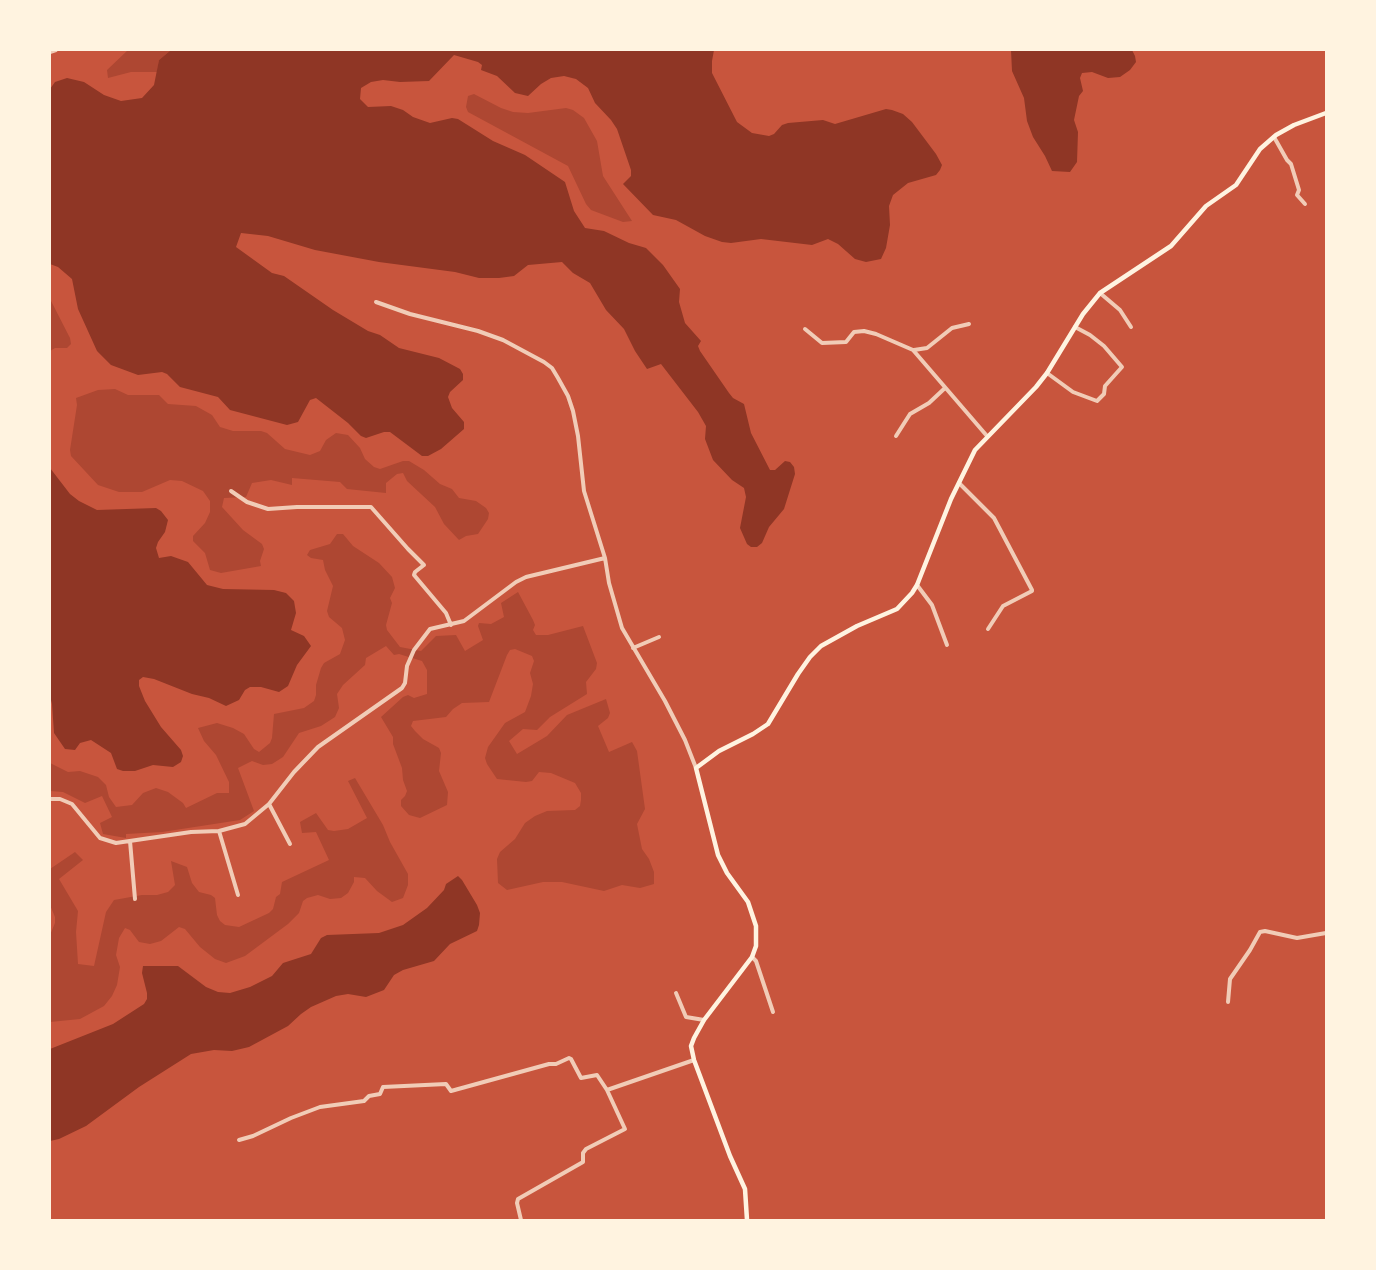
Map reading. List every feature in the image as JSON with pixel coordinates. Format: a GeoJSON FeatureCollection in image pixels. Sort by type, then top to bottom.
{"type":"FeatureCollection","features":[{"type":"Feature","properties":{"kind":"main road"},"geometry":{"type":"LineString","coordinates":[[747,1221],[745,1189],[730,1156],[694,1060],[692,1041],[704,1020],[752,957],[756,940],[754,918],[748,902],[727,873],[718,855],[696,768],[719,751],[768,724],[798,674],[821,646],[857,626],[897,609],[917,585],[951,499],[975,450],[1036,387],[1047,373],[1074,326],[1100,292],[1171,246],[1206,206],[1236,185],[1260,150],[1274,137],[1294,125],[1326,113]]}},
{"type":"Feature","properties":{"kind":"street"},"geometry":{"type":"LineString","coordinates":[[50,51],[56,50]]}},
{"type":"Feature","properties":{"kind":"street"},"geometry":{"type":"LineString","coordinates":[[1274,137],[1291,164],[1299,190],[1298,195],[1305,204]]}},
{"type":"Feature","properties":{"kind":"street"},"geometry":{"type":"LineString","coordinates":[[1100,292],[1121,311],[1131,327]]}},
{"type":"Feature","properties":{"kind":"street"},"geometry":{"type":"LineString","coordinates":[[376,302],[503,340],[552,368],[568,396],[573,411],[579,436],[584,491],[605,558],[609,583],[622,628],[674,717],[696,768]]}},
{"type":"Feature","properties":{"kind":"street"},"geometry":{"type":"LineString","coordinates":[[913,350],[927,348],[952,328],[969,324]]}},
{"type":"Feature","properties":{"kind":"street"},"geometry":{"type":"LineString","coordinates":[[1047,373],[1072,392],[1097,401],[1104,394],[1105,386],[1122,367],[1104,346],[1087,332],[1074,326]]}},
{"type":"Feature","properties":{"kind":"street"},"geometry":{"type":"LineString","coordinates":[[805,329],[822,343],[846,342],[854,333],[864,331],[913,350],[987,436]]}},
{"type":"Feature","properties":{"kind":"street"},"geometry":{"type":"LineString","coordinates":[[896,436],[910,414],[929,403],[945,388]]}},
{"type":"Feature","properties":{"kind":"street"},"geometry":{"type":"LineString","coordinates":[[959,483],[994,518],[1032,590],[1003,606],[988,629]]}},
{"type":"Feature","properties":{"kind":"street"},"geometry":{"type":"LineString","coordinates":[[231,491],[247,502],[268,509],[371,507],[424,565],[414,575],[446,613],[451,625]]}},
{"type":"Feature","properties":{"kind":"street"},"geometry":{"type":"LineString","coordinates":[[50,799],[60,799],[72,804],[100,838],[116,843],[191,832],[219,831],[245,824],[269,804],[294,772],[318,747],[402,688],[405,683],[407,666],[414,650],[430,628],[464,621],[520,580],[605,558]]}},
{"type":"Feature","properties":{"kind":"street"},"geometry":{"type":"LineString","coordinates":[[917,585],[932,605],[947,645]]}},
{"type":"Feature","properties":{"kind":"street"},"geometry":{"type":"LineString","coordinates":[[633,648],[660,637]]}},
{"type":"Feature","properties":{"kind":"street"},"geometry":{"type":"LineString","coordinates":[[269,804],[290,844]]}},
{"type":"Feature","properties":{"kind":"street"},"geometry":{"type":"LineString","coordinates":[[219,831],[238,895]]}},
{"type":"Feature","properties":{"kind":"street"},"geometry":{"type":"LineString","coordinates":[[129,841],[135,899]]}},
{"type":"Feature","properties":{"kind":"street"},"geometry":{"type":"LineString","coordinates":[[1228,1002],[1230,979],[1260,932],[1297,938],[1326,933]]}},
{"type":"Feature","properties":{"kind":"street"},"geometry":{"type":"LineString","coordinates":[[752,957],[756,961],[773,1012]]}},
{"type":"Feature","properties":{"kind":"street"},"geometry":{"type":"LineString","coordinates":[[676,993],[686,1017],[704,1020]]}},
{"type":"Feature","properties":{"kind":"street"},"geometry":{"type":"LineString","coordinates":[[239,1140],[320,1107],[364,1101],[368,1097],[380,1094],[383,1087],[446,1084],[451,1091],[555,1064],[569,1058],[581,1078],[597,1075],[607,1090],[625,1129],[586,1149],[583,1153],[583,1162],[518,1199],[521,1221]]}},
{"type":"Feature","properties":{"kind":"street"},"geometry":{"type":"LineString","coordinates":[[607,1090],[694,1060]]}},
{"type":"Feature","properties":{"kind":"shaded area"},"geometry":{"type":"Polygon","coordinates":[[[128,50],[171,50],[159,60],[157,72],[131,72],[108,78],[107,70],[128,50]]]}},
{"type":"Feature","properties":{"kind":"shaded area"},"geometry":{"type":"Polygon","coordinates":[[[171,50],[714,50],[712,73],[737,122],[752,133],[769,136],[788,123],[823,120],[835,124],[886,109],[892,110],[903,114],[912,122],[942,165],[936,175],[908,183],[893,195],[889,206],[890,225],[886,248],[881,259],[866,262],[855,259],[838,244],[828,239],[812,245],[761,239],[722,242],[705,236],[676,220],[653,215],[623,184],[631,176],[631,170],[617,129],[595,103],[588,88],[576,79],[564,76],[551,78],[528,96],[515,93],[497,76],[481,70],[482,65],[478,62],[454,55],[429,81],[383,80],[371,82],[361,88],[360,99],[368,107],[391,106],[430,123],[452,118],[458,119],[493,141],[525,155],[565,182],[574,211],[585,228],[604,231],[646,248],[663,265],[680,289],[679,302],[685,323],[701,341],[698,346],[700,351],[733,398],[744,404],[751,433],[770,470],[775,470],[785,461],[790,462],[794,467],[795,474],[784,509],[769,527],[762,543],[757,547],[751,547],[747,544],[740,528],[746,497],[744,488],[732,480],[713,460],[705,439],[706,426],[698,412],[661,364],[647,369],[624,329],[606,310],[590,283],[573,273],[562,262],[528,265],[514,276],[479,278],[455,272],[379,262],[315,250],[268,236],[241,233],[236,247],[272,273],[284,276],[333,310],[399,348],[439,358],[460,369],[463,380],[450,392],[448,397],[452,408],[464,422],[464,429],[441,449],[428,456],[422,456],[390,432],[366,438],[361,436],[316,398],[310,400],[298,422],[287,425],[230,410],[218,397],[180,387],[162,372],[138,375],[111,365],[97,351],[78,309],[72,279],[58,267],[50,264],[50,89],[55,82],[67,78],[84,82],[104,95],[121,101],[142,98],[154,85],[159,60],[171,50]]]}},
{"type":"Feature","properties":{"kind":"shaded area"},"geometry":{"type":"Polygon","coordinates":[[[1011,50],[1132,50],[1135,56],[1136,62],[1120,77],[1108,78],[1092,72],[1082,73],[1080,78],[1083,91],[1079,96],[1074,120],[1078,132],[1077,162],[1070,172],[1052,171],[1033,137],[1027,121],[1024,98],[1012,71],[1011,50]]]}},
{"type":"Feature","properties":{"kind":"shaded area"},"geometry":{"type":"Polygon","coordinates":[[[474,94],[513,112],[528,113],[566,108],[584,118],[597,141],[603,176],[632,221],[623,222],[591,210],[568,166],[468,112],[466,107],[468,96],[474,94]]]}},
{"type":"Feature","properties":{"kind":"shaded area"},"geometry":{"type":"Polygon","coordinates":[[[50,299],[71,344],[67,348],[55,348],[50,351],[50,299]]]}},
{"type":"Feature","properties":{"kind":"shaded area"},"geometry":{"type":"Polygon","coordinates":[[[115,389],[128,395],[159,395],[168,404],[196,406],[212,415],[220,427],[233,431],[261,431],[267,433],[285,449],[310,455],[320,451],[326,440],[336,433],[348,435],[360,448],[365,459],[374,467],[380,469],[409,461],[440,484],[452,489],[459,498],[476,501],[486,508],[489,513],[488,519],[478,534],[459,540],[444,524],[435,507],[407,481],[403,473],[397,474],[386,483],[386,493],[347,489],[340,482],[292,478],[292,485],[271,480],[252,483],[246,497],[224,498],[222,507],[243,530],[262,544],[264,549],[260,561],[261,566],[221,573],[210,570],[205,553],[193,541],[193,536],[205,523],[210,512],[210,501],[203,491],[182,481],[170,480],[142,492],[119,492],[98,485],[71,456],[76,398],[98,390],[115,389]]]}},
{"type":"Feature","properties":{"kind":"shaded area"},"geometry":{"type":"Polygon","coordinates":[[[50,468],[70,494],[97,510],[156,508],[161,511],[168,520],[165,532],[156,548],[159,558],[171,556],[188,562],[207,585],[223,589],[274,590],[286,593],[294,601],[296,613],[291,630],[304,636],[311,646],[297,665],[288,686],[279,692],[261,687],[250,687],[245,690],[239,700],[226,706],[154,679],[143,677],[139,680],[145,701],[161,727],[181,750],[183,756],[181,762],[173,767],[153,765],[135,771],[123,771],[117,769],[111,753],[91,740],[80,743],[75,750],[65,749],[54,733],[50,696],[50,468]]]}},
{"type":"Feature","properties":{"kind":"shaded area"},"geometry":{"type":"Polygon","coordinates":[[[337,534],[343,534],[353,546],[379,563],[392,577],[395,588],[390,598],[392,603],[386,625],[387,630],[400,647],[421,651],[436,636],[456,635],[465,651],[483,640],[479,623],[491,624],[504,617],[501,603],[518,592],[533,620],[535,625],[533,630],[536,635],[548,635],[583,626],[597,663],[596,669],[586,682],[587,694],[550,717],[537,730],[523,729],[509,741],[517,754],[547,736],[567,715],[606,699],[610,713],[608,718],[598,726],[609,752],[632,742],[637,751],[645,809],[637,824],[642,849],[654,872],[654,884],[640,888],[622,885],[604,891],[562,882],[543,882],[507,890],[498,883],[497,859],[500,852],[515,839],[525,823],[547,811],[575,810],[580,806],[581,800],[581,793],[575,783],[551,773],[539,772],[532,781],[526,782],[497,779],[487,764],[485,758],[488,747],[505,723],[525,712],[531,696],[533,684],[530,673],[534,661],[532,656],[515,649],[510,650],[507,655],[489,702],[462,703],[446,717],[413,721],[411,726],[415,731],[423,739],[439,748],[441,753],[439,771],[448,792],[447,805],[420,818],[409,815],[401,806],[401,800],[407,791],[402,768],[393,744],[393,737],[381,717],[403,697],[408,695],[414,698],[427,694],[427,670],[422,661],[399,654],[394,655],[386,646],[366,658],[365,665],[343,685],[337,694],[339,708],[335,717],[321,726],[299,733],[283,757],[272,764],[263,765],[252,761],[238,768],[254,811],[240,820],[162,832],[126,834],[126,838],[103,834],[100,823],[112,817],[102,796],[85,803],[63,792],[50,791],[50,763],[68,772],[80,771],[98,777],[106,785],[109,797],[116,807],[132,805],[143,793],[156,788],[168,792],[186,808],[217,793],[229,793],[229,782],[216,755],[204,741],[198,728],[217,723],[233,728],[244,734],[254,749],[259,752],[270,743],[272,738],[274,714],[304,708],[314,701],[321,668],[324,663],[340,654],[345,640],[342,628],[329,617],[327,611],[333,586],[323,560],[307,555],[310,550],[330,544],[337,534]]]}},
{"type":"Feature","properties":{"kind":"shaded area"},"geometry":{"type":"Polygon","coordinates":[[[355,778],[408,874],[408,885],[403,898],[392,902],[365,878],[354,877],[348,893],[341,898],[330,899],[318,895],[307,898],[303,901],[299,913],[288,924],[245,956],[226,963],[215,959],[200,947],[185,929],[179,927],[161,941],[150,944],[139,942],[130,930],[125,928],[119,938],[116,955],[120,967],[117,985],[112,996],[104,1006],[80,1019],[50,1022],[50,935],[55,917],[50,905],[50,869],[75,852],[83,860],[59,879],[78,911],[76,932],[78,964],[94,966],[106,912],[114,900],[157,895],[168,892],[175,885],[171,861],[187,867],[192,883],[199,892],[215,898],[220,921],[225,925],[239,927],[273,909],[276,897],[280,894],[282,882],[329,860],[316,832],[302,833],[300,822],[316,813],[328,830],[334,831],[348,829],[367,818],[348,781],[355,778]]]}},
{"type":"Feature","properties":{"kind":"shaded area"},"geometry":{"type":"Polygon","coordinates":[[[458,876],[477,905],[480,913],[479,925],[477,931],[450,944],[434,961],[403,970],[394,975],[384,990],[366,997],[348,994],[336,996],[311,1007],[288,1026],[249,1047],[232,1051],[214,1050],[191,1054],[139,1087],[86,1126],[50,1141],[50,1049],[113,1024],[144,1004],[147,993],[142,973],[143,966],[178,966],[206,987],[218,992],[230,993],[250,987],[272,976],[283,963],[311,954],[321,938],[327,935],[379,933],[403,925],[427,908],[444,890],[446,884],[458,876]]]}}]}
